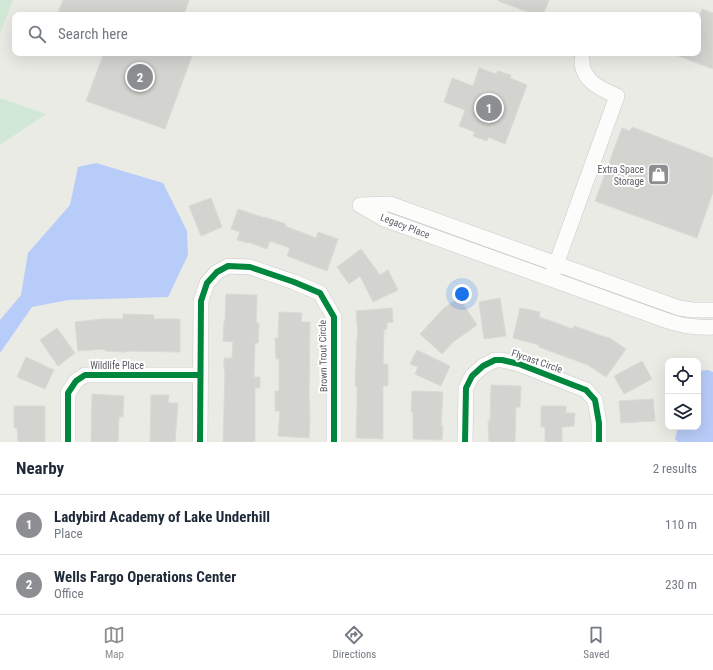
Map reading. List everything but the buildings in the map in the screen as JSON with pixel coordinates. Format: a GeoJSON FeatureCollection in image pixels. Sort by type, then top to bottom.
{"type":"FeatureCollection","features":[{"type":"Feature","properties":{"kind":"street"},"geometry":{"type":"LineString","coordinates":[[550,279],[617,96],[598,87],[589,80],[584,71],[582,59]]}},
{"type":"Feature","properties":{"kind":"street","name":"Legacy Place"},"geometry":{"type":"LineString","coordinates":[[713,310],[679,308],[390,204],[360,205],[384,219],[671,322],[690,326],[713,327]]}},
{"type":"Feature","properties":{"kind":"street","name":"Brown Trout Circle"},"geometry":{"type":"LineString","coordinates":[[200,442],[200,301],[207,283],[217,272],[228,266],[250,267],[294,282],[320,293],[334,317],[334,442]]}},
{"type":"Feature","properties":{"kind":"street","name":"Flycast Circle"},"geometry":{"type":"LineString","coordinates":[[465,442],[466,388],[472,376],[483,366],[495,360],[502,360],[518,364],[586,390],[595,400],[599,423],[599,442]]}},
{"type":"Feature","properties":{"kind":"street","name":"Wildlife Place"},"geometry":{"type":"LineString","coordinates":[[68,442],[68,393],[76,381],[85,375],[200,375]]}},
{"type":"Feature","properties":{"kind":"green space"},"geometry":{"type":"Polygon","coordinates":[[[0,0],[13,0],[0,33],[0,0]]]}},
{"type":"Feature","properties":{"kind":"green space"},"geometry":{"type":"Polygon","coordinates":[[[0,98],[46,114],[0,145],[0,98]]]}},
{"type":"Feature","properties":{"kind":"water"},"geometry":{"type":"Polygon","coordinates":[[[96,163],[163,183],[187,231],[188,255],[168,297],[68,300],[32,307],[0,353],[0,320],[21,295],[28,253],[70,205],[78,167],[96,163]]]}},
{"type":"Feature","properties":{"kind":"water"},"geometry":{"type":"Polygon","coordinates":[[[708,370],[713,372],[713,442],[678,442],[675,439],[677,430],[701,430],[701,371],[708,370]]]}},
{"type":"Feature","properties":{"kind":"cycle path"},"geometry":{"type":"LineString","coordinates":[[200,442],[201,301],[207,283],[217,272],[228,266],[250,267],[294,282],[320,293],[334,317],[334,442]]}},
{"type":"Feature","properties":{"kind":"cycle path"},"geometry":{"type":"LineString","coordinates":[[465,442],[466,388],[472,376],[483,366],[495,360],[519,364],[586,390],[595,400],[599,423],[599,442]]}},
{"type":"Feature","properties":{"kind":"cycle path"},"geometry":{"type":"LineString","coordinates":[[68,442],[68,393],[76,381],[85,375],[200,375]]}},
{"type":"Feature","properties":{"kind":"place","name":"Wells Fargo Operations Center"},"geometry":{"type":"Point","coordinates":[140,77]}},
{"type":"Feature","properties":{"kind":"place","name":"Ladybird Academy of Lake Underhill"},"geometry":{"type":"Point","coordinates":[489,108]}},
{"type":"Feature","properties":{"kind":"place","name":"Extra Space Storage"},"geometry":{"type":"Point","coordinates":[659,175]}}]}
